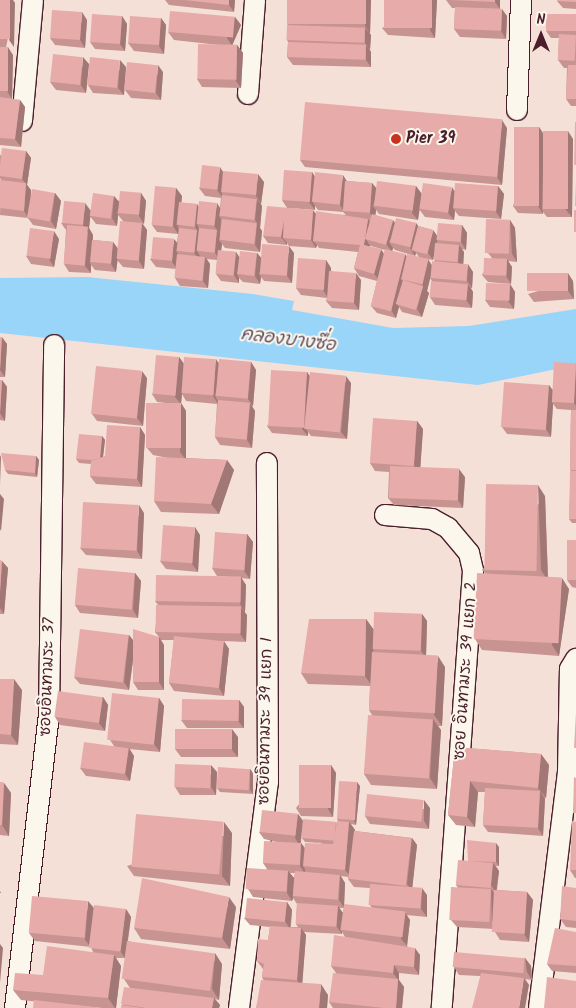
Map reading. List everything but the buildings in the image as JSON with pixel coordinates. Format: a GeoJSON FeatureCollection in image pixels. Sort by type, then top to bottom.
{"type":"FeatureCollection","features":[{"type":"Feature","properties":{"kind":"street"},"geometry":{"type":"LineString","coordinates":[[22,121],[33,0]]}},
{"type":"Feature","properties":{"kind":"street"},"geometry":{"type":"LineString","coordinates":[[248,94],[255,0]]}},
{"type":"Feature","properties":{"kind":"street"},"geometry":{"type":"LineString","coordinates":[[516,110],[521,0]]}},
{"type":"Feature","properties":{"kind":"street","name":"ซอยอินทามระ 37"},"geometry":{"type":"LineString","coordinates":[[15,1008],[49,716],[54,345]]}},
{"type":"Feature","properties":{"kind":"street","name":"ซอยอินทามระ 39 แยก 1"},"geometry":{"type":"LineString","coordinates":[[239,1008],[268,782],[267,463]]}},
{"type":"Feature","properties":{"kind":"street","name":"ซอย อินทามระ 39 แยก 2"},"geometry":{"type":"LineString","coordinates":[[385,515],[432,519],[448,528],[469,553],[473,571],[442,1008]]}},
{"type":"Feature","properties":{"kind":"street"},"geometry":{"type":"LineString","coordinates":[[538,1008],[572,772],[570,669],[576,659]]}},
{"type":"Feature","properties":{"kind":"water","name":"คลองบางซื่อ"},"geometry":{"type":"Polygon","coordinates":[[[87,277],[253,294],[294,301],[292,310],[393,328],[469,326],[576,309],[576,365],[478,385],[0,333],[0,278],[87,277]]]}},
{"type":"Feature","properties":{"kind":"place","name":"Pier 39"},"geometry":{"type":"Point","coordinates":[396,139]}}]}
